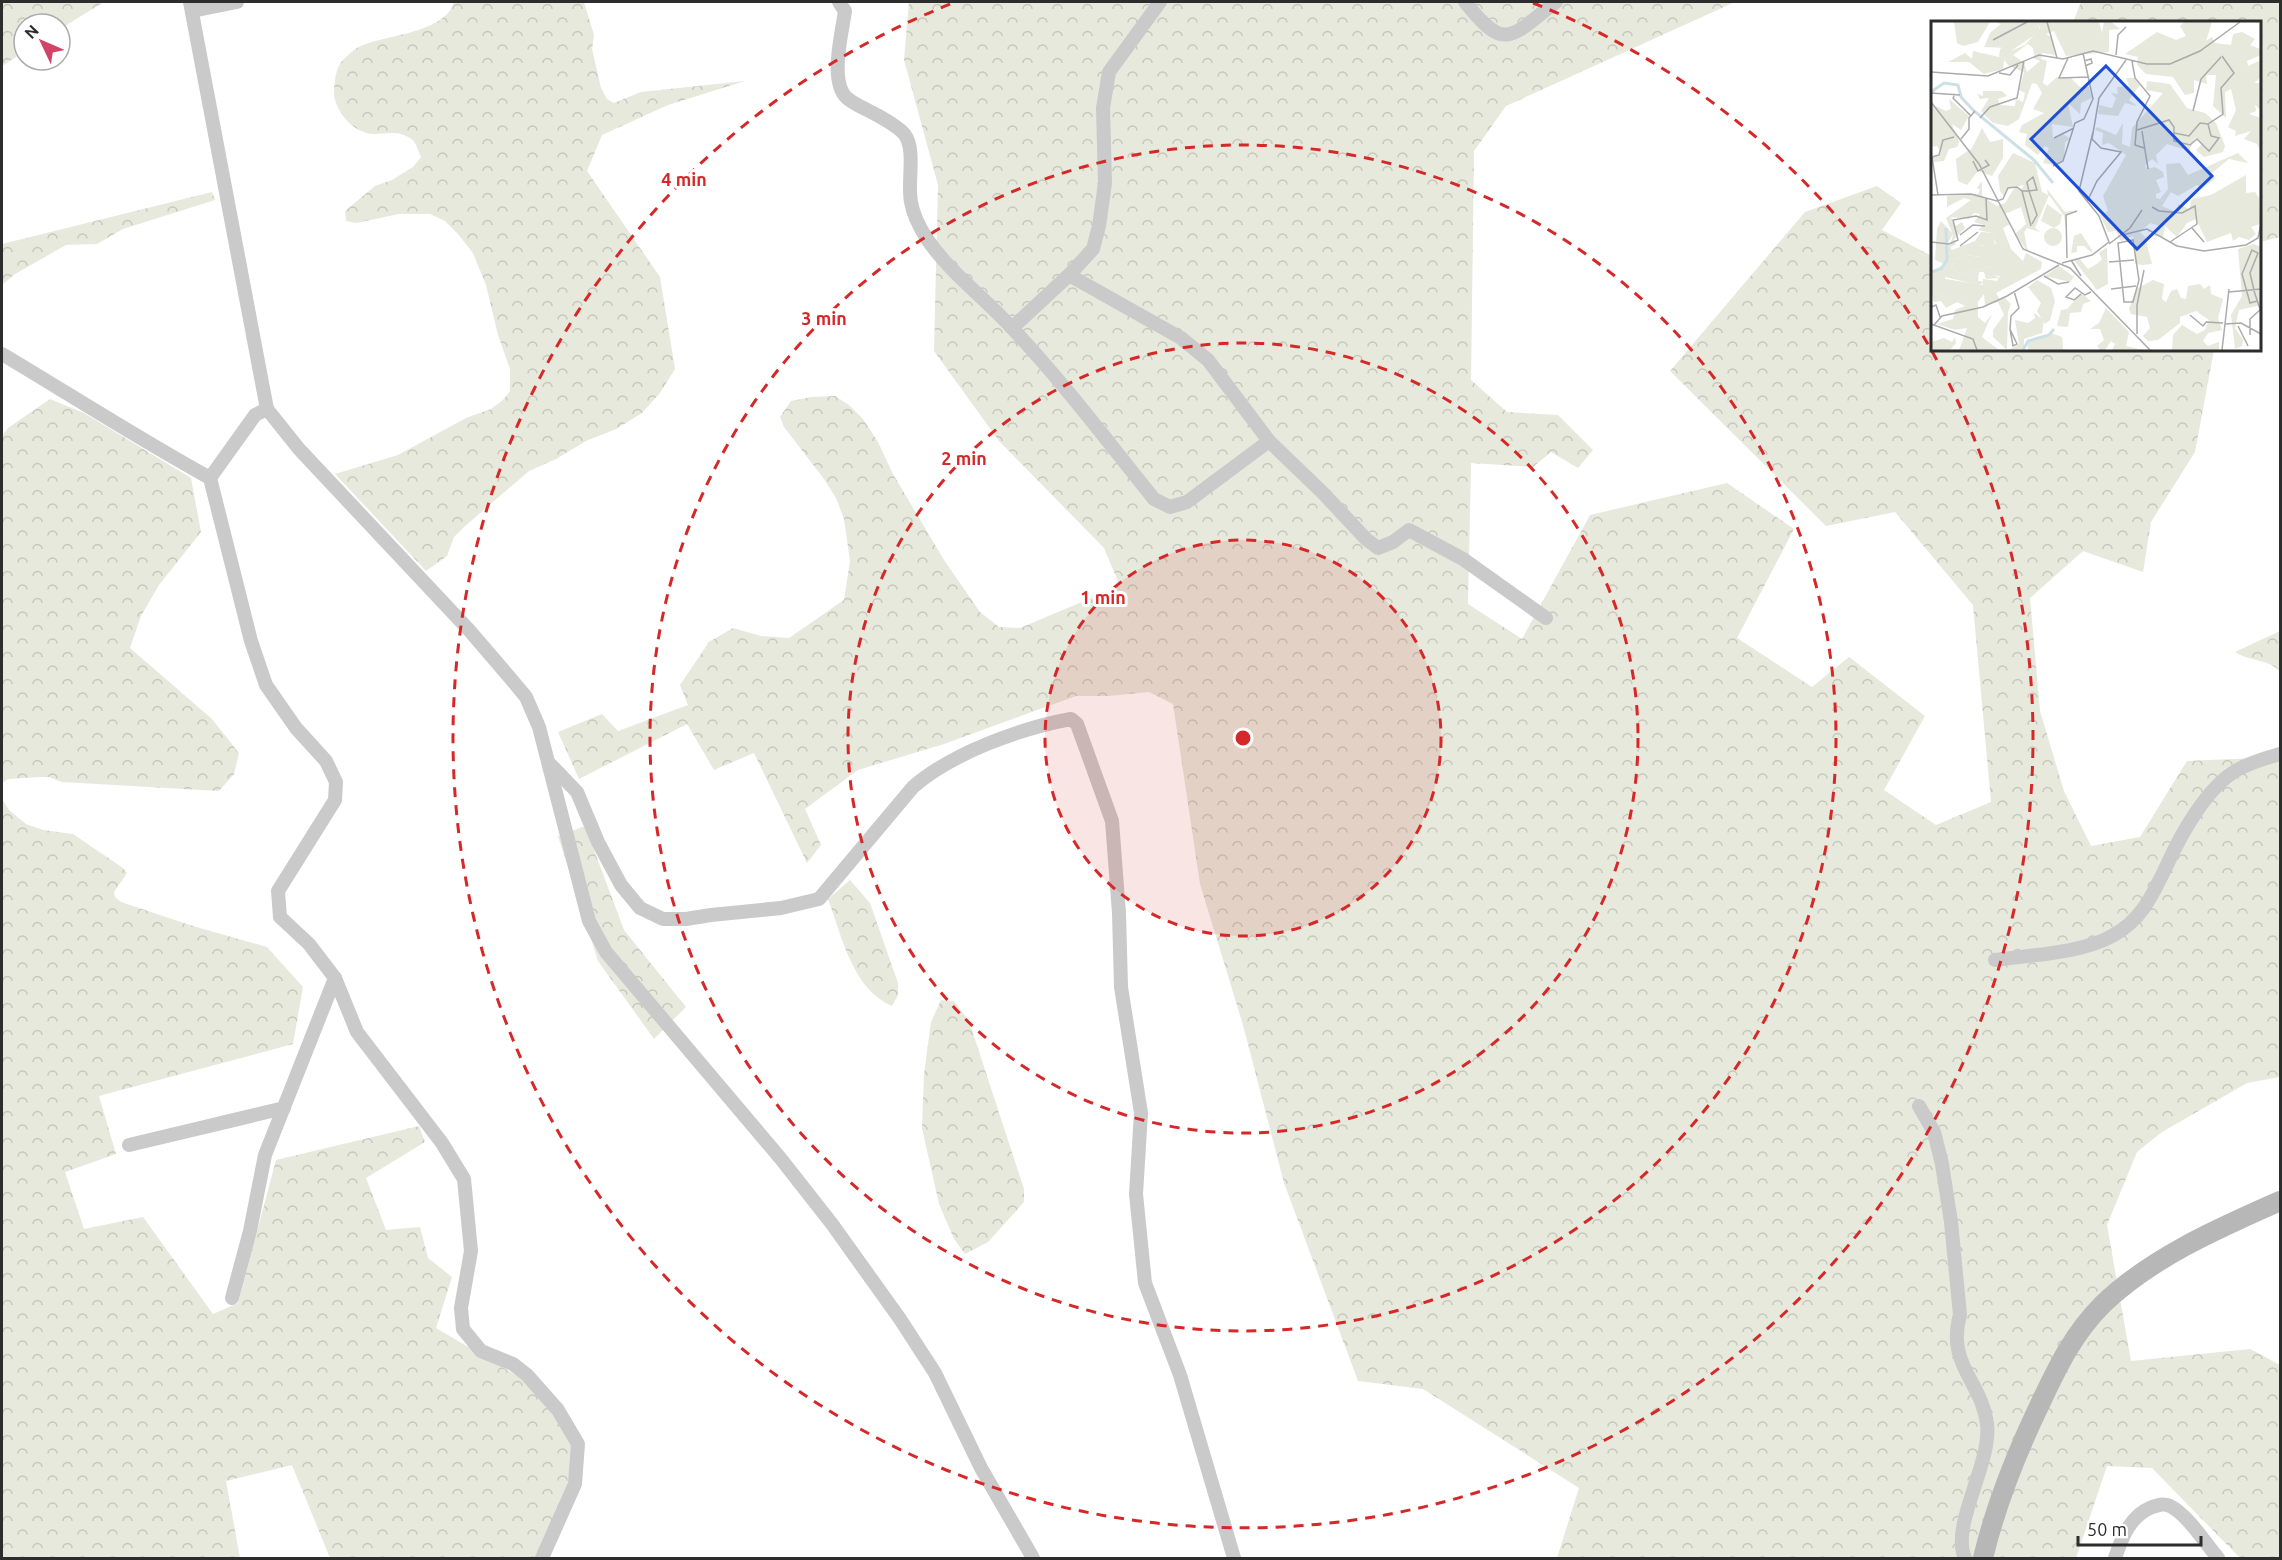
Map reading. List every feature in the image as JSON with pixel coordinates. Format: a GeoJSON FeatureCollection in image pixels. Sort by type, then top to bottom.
{"type":"FeatureCollection","features":[{"type":"Feature","properties":{"kind":"street"},"geometry":{"type":"LineString","coordinates":[[237,2],[191,6],[267,409],[299,449],[469,630],[526,697],[539,727],[589,921],[606,952],[782,1159],[893,1310],[934,1373],[981,1468],[1033,1558]]}},
{"type":"Feature","properties":{"kind":"street"},"geometry":{"type":"LineString","coordinates":[[839,2],[846,11],[837,74],[840,88],[848,98],[904,134],[911,152],[909,168],[911,202],[916,220],[927,240],[1012,328],[1073,398],[1154,500],[1170,507],[1187,502],[1269,441]]}},
{"type":"Feature","properties":{"kind":"street"},"geometry":{"type":"LineString","coordinates":[[1012,328],[1069,275],[1093,249],[1100,226],[1105,183],[1103,108],[1108,72],[1160,2]]}},
{"type":"Feature","properties":{"kind":"street"},"geometry":{"type":"LineString","coordinates":[[1465,2],[1477,17],[1496,34],[1507,36],[1518,31],[1556,2]]}},
{"type":"Feature","properties":{"kind":"street"},"geometry":{"type":"LineString","coordinates":[[1069,275],[1181,338],[1208,360],[1269,441],[1366,539],[1378,548],[1393,542],[1409,530],[1463,559],[1546,618]]}},
{"type":"Feature","properties":{"kind":"street"},"geometry":{"type":"LineString","coordinates":[[4,359],[59,387],[145,442],[210,478],[251,641],[266,685],[296,728],[326,761],[336,782],[335,800],[278,891],[280,917],[309,944],[335,978],[357,1032],[442,1143],[464,1179],[471,1251],[461,1308],[463,1329],[482,1351],[513,1364],[527,1375],[558,1410],[578,1444],[575,1484],[543,1558]]}},
{"type":"Feature","properties":{"kind":"street"},"geometry":{"type":"LineString","coordinates":[[210,478],[255,415],[267,409]]}},
{"type":"Feature","properties":{"kind":"street"},"geometry":{"type":"LineString","coordinates":[[549,763],[577,792],[598,842],[621,885],[640,908],[663,919],[686,919],[781,908],[819,899],[906,795],[928,774],[965,754],[1043,724],[1071,719],[1077,724],[1112,821],[1119,913],[1121,987],[1141,1113],[1136,1194],[1145,1283],[1180,1375],[1234,1558]]}},
{"type":"Feature","properties":{"kind":"street"},"geometry":{"type":"LineString","coordinates":[[1995,960],[2092,945],[2113,936],[2135,919],[2152,899],[2168,862],[2195,813],[2216,789],[2235,771],[2280,754]]}},
{"type":"Feature","properties":{"kind":"street"},"geometry":{"type":"LineString","coordinates":[[232,1298],[250,1232],[265,1155],[335,978]]}},
{"type":"Feature","properties":{"kind":"street"},"geometry":{"type":"LineString","coordinates":[[1920,1106],[1934,1131],[1942,1164],[1951,1222],[1960,1315],[1957,1326],[1957,1347],[1961,1363],[1974,1388],[1987,1424],[1984,1452],[1963,1525],[1960,1549],[1965,1558]]}},
{"type":"Feature","properties":{"kind":"street"},"geometry":{"type":"LineString","coordinates":[[129,1145],[284,1108]]}},
{"type":"Feature","properties":{"kind":"street"},"geometry":{"type":"LineString","coordinates":[[1983,1558],[1991,1524],[2017,1454],[2062,1356],[2082,1329],[2103,1304],[2129,1283],[2174,1253],[2280,1201]]}},
{"type":"Feature","properties":{"kind":"street"},"geometry":{"type":"LineString","coordinates":[[2115,1558],[2121,1538],[2132,1521],[2144,1510],[2162,1504],[2171,1506],[2182,1515],[2218,1558]]}},
{"type":"Feature","properties":{"kind":"green space"},"geometry":{"type":"Polygon","coordinates":[[[2,2],[104,2],[72,22],[72,12],[12,12],[12,60],[2,66],[2,2]]]}},
{"type":"Feature","properties":{"kind":"green space"},"geometry":{"type":"Polygon","coordinates":[[[454,2],[584,2],[594,35],[592,49],[601,88],[607,99],[614,103],[641,92],[745,81],[668,105],[602,135],[587,171],[660,277],[675,369],[660,393],[642,413],[616,429],[586,441],[556,459],[529,471],[464,527],[454,537],[447,556],[426,571],[335,474],[398,455],[466,418],[491,409],[510,391],[510,369],[498,335],[486,285],[473,253],[445,221],[430,214],[399,214],[356,223],[346,221],[345,211],[375,186],[392,180],[413,167],[421,157],[417,146],[410,138],[396,133],[366,133],[352,125],[341,113],[334,90],[340,64],[354,50],[368,43],[426,27],[448,13],[454,2]]]}},
{"type":"Feature","properties":{"kind":"green space"},"geometry":{"type":"Polygon","coordinates":[[[909,2],[1735,2],[1506,106],[1474,151],[1471,380],[1507,412],[1558,415],[1593,450],[1578,468],[1551,452],[1533,467],[1471,463],[1468,604],[1522,639],[1590,515],[1727,483],[1794,529],[1737,638],[1812,687],[1849,657],[1925,716],[1884,790],[1936,825],[1991,802],[1973,605],[1895,512],[1826,526],[1670,371],[1805,212],[1877,186],[1901,203],[1882,230],[1931,255],[1931,351],[2214,351],[2195,452],[2151,522],[2143,572],[2083,551],[2030,598],[2040,711],[2064,791],[2091,846],[2140,837],[2187,761],[2280,757],[2280,1077],[2247,1083],[2162,1132],[2137,1152],[2107,1225],[2131,1361],[2250,1349],[2280,1365],[2280,1558],[2240,1558],[2152,1468],[2107,1466],[2076,1558],[1557,1558],[1579,1488],[1423,1389],[1358,1381],[1284,1183],[1243,1025],[1200,884],[1173,704],[1149,692],[1076,696],[944,744],[858,770],[805,809],[821,845],[807,863],[754,753],[714,770],[687,724],[579,779],[558,732],[602,714],[618,731],[688,705],[680,685],[709,642],[733,628],[761,636],[789,638],[844,600],[850,561],[844,519],[836,498],[824,479],[784,427],[780,417],[791,401],[835,396],[849,405],[863,419],[944,560],[980,612],[999,627],[1020,628],[1120,586],[1104,548],[999,441],[934,351],[938,185],[904,60],[909,2]]]}},
{"type":"Feature","properties":{"kind":"green space"},"geometry":{"type":"Polygon","coordinates":[[[2081,2],[2280,2],[2280,237],[2261,242],[2261,21],[2073,21],[2081,2]]]}},
{"type":"Feature","properties":{"kind":"green space"},"geometry":{"type":"Polygon","coordinates":[[[212,192],[215,200],[123,229],[97,244],[66,245],[15,274],[2,285],[2,244],[212,192]]]}},
{"type":"Feature","properties":{"kind":"green space"},"geometry":{"type":"Polygon","coordinates":[[[50,399],[84,413],[191,478],[201,532],[159,585],[141,616],[130,648],[212,719],[239,753],[234,774],[219,791],[62,782],[49,777],[8,779],[2,783],[2,436],[8,428],[50,399]]]}},
{"type":"Feature","properties":{"kind":"green space"},"geometry":{"type":"Polygon","coordinates":[[[2280,631],[2280,672],[2271,665],[2235,652],[2280,631]]]}},
{"type":"Feature","properties":{"kind":"green space"},"geometry":{"type":"Polygon","coordinates":[[[2,799],[9,810],[26,824],[43,830],[73,834],[123,868],[127,873],[114,892],[115,897],[121,902],[267,947],[303,987],[293,1044],[99,1096],[116,1154],[65,1172],[84,1229],[143,1217],[213,1314],[238,1303],[276,1160],[419,1126],[425,1142],[366,1178],[386,1230],[420,1227],[428,1258],[452,1277],[436,1328],[521,1378],[556,1413],[573,1447],[570,1482],[536,1558],[330,1558],[292,1465],[226,1481],[240,1558],[2,1558],[2,799]]]}},
{"type":"Feature","properties":{"kind":"green space"},"geometry":{"type":"Polygon","coordinates":[[[585,826],[624,930],[686,1007],[654,1039],[598,961],[558,836],[585,826]]]}},
{"type":"Feature","properties":{"kind":"green space"},"geometry":{"type":"Polygon","coordinates":[[[850,880],[870,903],[898,983],[898,995],[892,1006],[878,998],[858,974],[844,945],[828,899],[850,880]]]}},
{"type":"Feature","properties":{"kind":"green space"},"geometry":{"type":"Polygon","coordinates":[[[941,1000],[954,1001],[969,1021],[1024,1189],[1024,1202],[988,1242],[965,1254],[954,1239],[939,1204],[922,1128],[924,1074],[931,1022],[941,1000]]]}}]}
